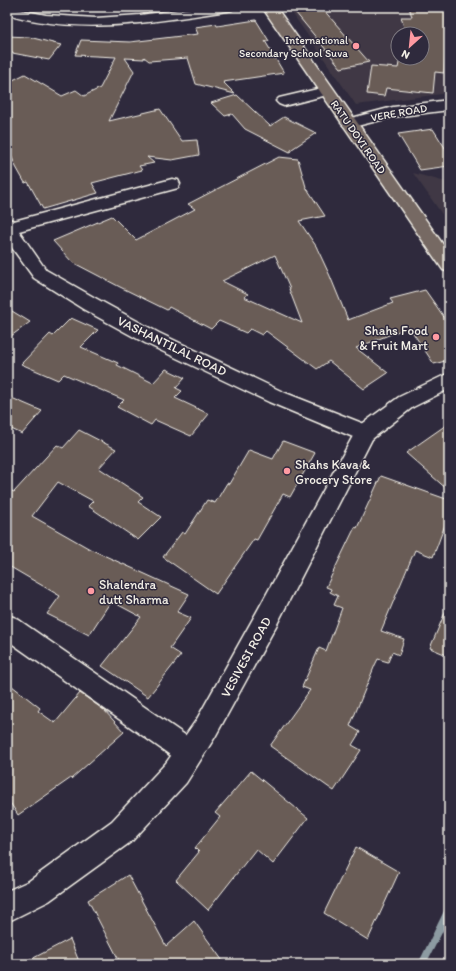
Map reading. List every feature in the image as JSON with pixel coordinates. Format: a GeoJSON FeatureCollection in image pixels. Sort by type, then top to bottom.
{"type":"FeatureCollection","features":[{"type":"Feature","properties":{"kind":"main road","name":"RATU DOVI ROAD"},"geometry":{"type":"LineString","coordinates":[[269,7],[449,266]]}},
{"type":"Feature","properties":{"kind":"street"},"geometry":{"type":"LineString","coordinates":[[7,10],[50,20],[101,23],[227,7]]}},
{"type":"Feature","properties":{"kind":"street"},"geometry":{"type":"LineString","coordinates":[[284,101],[326,91]]}},
{"type":"Feature","properties":{"kind":"street","name":"VERE ROAD"},"geometry":{"type":"LineString","coordinates":[[349,124],[393,112],[449,105]]}},
{"type":"Feature","properties":{"kind":"street"},"geometry":{"type":"LineString","coordinates":[[8,227],[172,184]]}},
{"type":"Feature","properties":{"kind":"street","name":"VASHANTILAL ROAD"},"geometry":{"type":"LineString","coordinates":[[8,227],[14,240],[40,274],[90,304],[152,338],[276,397],[365,433]]}},
{"type":"Feature","properties":{"kind":"street","name":"VESIVESI ROAD"},"geometry":{"type":"LineString","coordinates":[[7,908],[39,891],[122,831],[176,772],[206,728],[268,616],[365,433],[406,402],[449,380]]}},
{"type":"Feature","properties":{"kind":"street"},"geometry":{"type":"LineString","coordinates":[[7,626],[189,753]]}},
{"type":"Feature","properties":{"kind":"shaded area","name":"International Secondary School Suva"},"geometry":{"type":"Polygon","coordinates":[[[288,7],[449,7],[449,93],[356,105],[288,7]]]}},
{"type":"Feature","properties":{"kind":"shaded area"},"geometry":{"type":"Polygon","coordinates":[[[413,173],[449,183],[449,224],[413,173]]]}},
{"type":"Feature","properties":{"kind":"building"},"geometry":{"type":"Polygon","coordinates":[[[291,7],[321,7],[369,62],[341,68],[291,7]]]}},
{"type":"Feature","properties":{"kind":"building"},"geometry":{"type":"Polygon","coordinates":[[[409,7],[449,7],[449,41],[447,41],[444,73],[435,72],[433,93],[386,88],[384,96],[367,94],[371,66],[398,68],[398,66],[430,66],[430,26],[404,26],[401,17],[412,17],[409,7]]]}},
{"type":"Feature","properties":{"kind":"building"},"geometry":{"type":"Polygon","coordinates":[[[256,20],[269,41],[265,41],[284,73],[223,82],[235,94],[196,84],[188,58],[149,61],[144,57],[144,59],[125,58],[134,71],[109,121],[160,109],[182,141],[197,140],[199,155],[172,160],[147,157],[154,163],[139,166],[142,170],[92,183],[98,193],[43,209],[28,182],[25,183],[7,146],[7,83],[25,74],[62,96],[76,90],[84,96],[100,88],[116,57],[75,55],[81,40],[130,42],[198,34],[195,27],[216,24],[217,26],[256,20]]]}},
{"type":"Feature","properties":{"kind":"building"},"geometry":{"type":"Polygon","coordinates":[[[7,36],[29,37],[61,45],[49,60],[7,52],[7,36]]]}},
{"type":"Feature","properties":{"kind":"building"},"geometry":{"type":"Polygon","coordinates":[[[237,95],[270,126],[284,117],[316,133],[292,149],[290,152],[245,129],[232,114],[225,116],[211,103],[237,95]]]}},
{"type":"Feature","properties":{"kind":"building"},"geometry":{"type":"Polygon","coordinates":[[[433,129],[449,154],[449,166],[420,170],[398,134],[433,129]]]}},
{"type":"Feature","properties":{"kind":"building"},"geometry":{"type":"Polygon","coordinates":[[[279,157],[298,159],[306,187],[325,216],[299,221],[316,246],[348,320],[393,303],[390,299],[425,290],[449,324],[449,360],[434,364],[409,327],[356,348],[388,373],[364,389],[329,361],[317,369],[266,331],[262,335],[250,329],[246,333],[219,321],[211,329],[169,307],[167,310],[72,262],[53,241],[112,216],[136,240],[195,209],[188,204],[279,157]],[[275,255],[222,281],[248,294],[244,297],[302,323],[290,289],[275,255]]]}},
{"type":"Feature","properties":{"kind":"building"},"geometry":{"type":"Polygon","coordinates":[[[7,308],[30,322],[7,339],[7,308]]]}},
{"type":"Feature","properties":{"kind":"building"},"geometry":{"type":"Polygon","coordinates":[[[71,318],[98,330],[81,347],[118,363],[117,365],[153,383],[166,369],[185,378],[176,388],[182,391],[175,398],[209,414],[191,436],[155,420],[151,425],[117,407],[124,400],[64,374],[58,380],[21,364],[50,334],[53,336],[71,318]]]}},
{"type":"Feature","properties":{"kind":"building"},"geometry":{"type":"Polygon","coordinates":[[[7,396],[42,411],[22,434],[7,427],[7,396]]]}},
{"type":"Feature","properties":{"kind":"building"},"geometry":{"type":"Polygon","coordinates":[[[449,423],[449,491],[406,453],[449,423]]]}},
{"type":"Feature","properties":{"kind":"building"},"geometry":{"type":"Polygon","coordinates":[[[79,430],[116,449],[99,468],[143,497],[138,502],[161,517],[138,540],[88,506],[93,501],[58,482],[32,516],[90,549],[189,594],[177,612],[191,618],[170,648],[181,655],[148,697],[102,666],[141,617],[111,601],[89,635],[47,614],[60,596],[7,565],[7,489],[14,492],[57,445],[63,448],[79,430]]]}},
{"type":"Feature","properties":{"kind":"building"},"geometry":{"type":"Polygon","coordinates":[[[283,441],[315,453],[290,497],[283,494],[257,540],[254,539],[216,594],[163,557],[182,532],[185,534],[207,500],[215,503],[227,483],[229,484],[249,450],[273,459],[283,441]]]}},
{"type":"Feature","properties":{"kind":"building"},"geometry":{"type":"Polygon","coordinates":[[[381,476],[449,500],[449,514],[433,557],[415,550],[381,631],[404,639],[399,655],[392,652],[388,662],[378,659],[375,665],[350,726],[360,732],[352,745],[361,750],[334,791],[270,746],[310,690],[302,687],[319,648],[326,651],[342,608],[334,605],[338,596],[330,592],[331,589],[326,587],[355,527],[357,528],[381,476]]]}},
{"type":"Feature","properties":{"kind":"building"},"geometry":{"type":"Polygon","coordinates":[[[449,603],[449,656],[430,648],[449,603]]]}},
{"type":"Feature","properties":{"kind":"building"},"geometry":{"type":"Polygon","coordinates":[[[7,682],[40,708],[38,711],[55,723],[80,693],[104,710],[124,732],[71,779],[18,815],[7,798],[7,682]]]}},
{"type":"Feature","properties":{"kind":"building"},"geometry":{"type":"Polygon","coordinates":[[[251,771],[308,818],[273,864],[256,849],[208,910],[176,880],[199,852],[195,848],[220,817],[215,813],[251,771]]]}},
{"type":"Feature","properties":{"kind":"building"},"geometry":{"type":"Polygon","coordinates":[[[356,847],[399,872],[368,940],[324,913],[356,847]]]}},
{"type":"Feature","properties":{"kind":"building"},"geometry":{"type":"Polygon","coordinates":[[[128,875],[166,946],[194,921],[225,964],[121,964],[88,900],[128,875]]]}},
{"type":"Feature","properties":{"kind":"building"},"geometry":{"type":"Polygon","coordinates":[[[70,939],[80,964],[22,964],[70,939]]]}},
{"type":"Feature","properties":{"kind":"waterway"},"geometry":{"type":"LineString","coordinates":[[422,964],[449,910]]}},
{"type":"Feature","properties":{"kind":"place","name":"International Secondary School Suva"},"geometry":{"type":"Point","coordinates":[356,46]}},
{"type":"Feature","properties":{"kind":"place","name":"Shahs Food & Fruit Mart"},"geometry":{"type":"Point","coordinates":[436,337]}},
{"type":"Feature","properties":{"kind":"place","name":"Shahs Kava & Grocery Store"},"geometry":{"type":"Point","coordinates":[287,471]}},
{"type":"Feature","properties":{"kind":"place","name":"Shalendra dutt Sharma"},"geometry":{"type":"Point","coordinates":[91,591]}}]}
